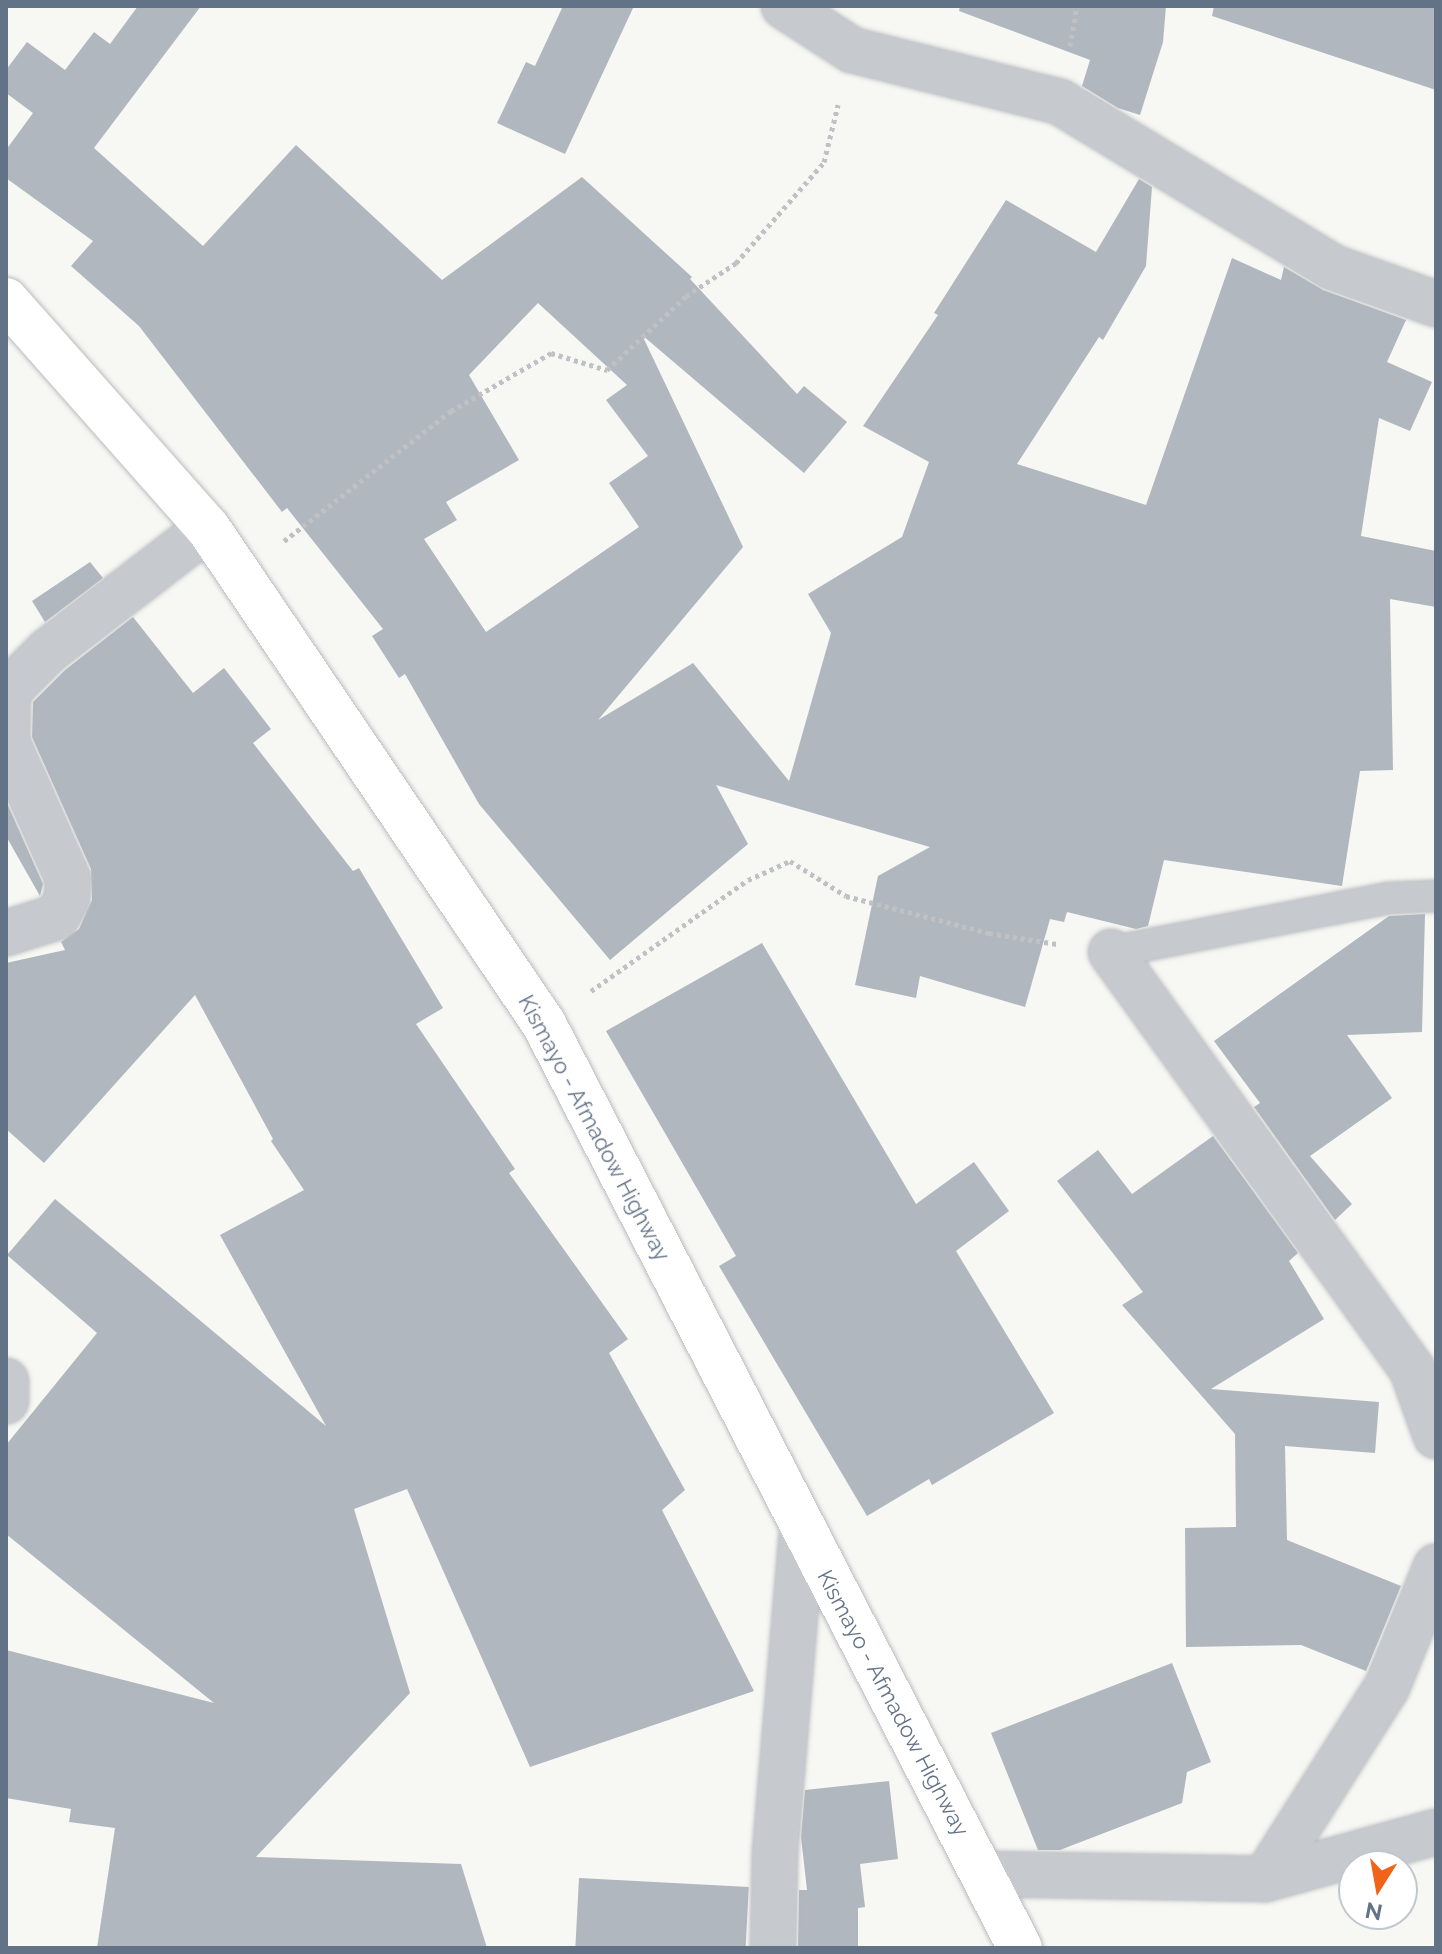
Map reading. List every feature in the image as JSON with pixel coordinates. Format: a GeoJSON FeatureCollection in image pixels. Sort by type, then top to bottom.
{"type":"FeatureCollection","features":[{"type":"Feature","properties":{"kind":"main road","name":"Kismayo - Afmadow Highway"},"geometry":{"type":"LineString","coordinates":[[6,300],[208,528],[544,1024],[1020,1948]]}},
{"type":"Feature","properties":{"kind":"street"},"geometry":{"type":"LineString","coordinates":[[784,6],[852,50],[1060,102],[1332,267],[1436,304]]}},
{"type":"Feature","properties":{"kind":"street"},"geometry":{"type":"LineString","coordinates":[[6,933],[57,917],[67,899],[68,879],[7,742],[8,691],[48,651],[208,528]]}},
{"type":"Feature","properties":{"kind":"street"},"geometry":{"type":"LineString","coordinates":[[1111,952],[1412,1369],[1436,1436]]}},
{"type":"Feature","properties":{"kind":"street"},"geometry":{"type":"LineString","coordinates":[[6,1381],[6,1401]]}},
{"type":"Feature","properties":{"kind":"street"},"geometry":{"type":"LineString","coordinates":[[773,1948],[775,1853],[802,1530]]}},
{"type":"Feature","properties":{"kind":"street"},"geometry":{"type":"LineString","coordinates":[[1265,1879],[1387,1687],[1436,1567]]}},
{"type":"Feature","properties":{"kind":"street"},"geometry":{"type":"LineString","coordinates":[[982,1874],[1265,1879],[1436,1832]]}},
{"type":"Feature","properties":{"kind":"lane"},"geometry":{"type":"LineString","coordinates":[[1111,952],[1388,898],[1436,896]]}},
{"type":"Feature","properties":{"kind":"path"},"geometry":{"type":"LineString","coordinates":[[239,574],[451,411],[551,353],[607,370],[686,296],[736,263],[824,162],[852,50]]}},
{"type":"Feature","properties":{"kind":"path"},"geometry":{"type":"LineString","coordinates":[[544,1024],[748,880],[790,861],[846,896],[989,933],[1111,952]]}},
{"type":"Feature","properties":{"kind":"building"},"geometry":{"type":"Polygon","coordinates":[[[138,6],[201,6],[94,148],[203,246],[296,145],[442,280],[582,177],[692,277],[690,279],[797,394],[804,386],[847,422],[804,473],[642,335],[743,547],[598,720],[693,663],[789,781],[831,633],[808,594],[902,537],[929,462],[863,426],[938,315],[934,313],[1006,200],[1096,252],[1139,179],[1152,187],[1146,266],[1103,340],[1099,337],[1017,464],[1146,505],[1232,258],[1281,280],[1284,267],[1323,290],[1406,320],[1387,362],[1432,382],[1410,431],[1379,418],[1361,536],[1436,551],[1436,607],[1390,599],[1393,770],[1360,771],[1342,886],[1164,860],[1148,926],[1136,929],[1067,912],[1064,922],[1050,919],[1025,1007],[920,976],[916,998],[855,985],[878,876],[930,847],[716,785],[748,844],[610,960],[479,804],[405,674],[399,678],[372,636],[383,629],[287,508],[282,512],[139,326],[71,266],[93,241],[6,178],[6,150],[33,113],[6,93],[6,70],[27,42],[65,70],[94,32],[110,44],[138,6]],[[538,303],[469,375],[519,460],[446,502],[457,520],[424,539],[486,632],[639,527],[609,483],[648,456],[606,400],[627,385],[538,303]]]}},
{"type":"Feature","properties":{"kind":"building"},"geometry":{"type":"Polygon","coordinates":[[[563,6],[634,6],[565,154],[497,123],[526,62],[535,66],[563,6]]]}},
{"type":"Feature","properties":{"kind":"building"},"geometry":{"type":"Polygon","coordinates":[[[960,6],[1166,6],[1163,42],[1140,115],[1118,108],[1082,86],[1090,60],[959,11],[960,6]]]}},
{"type":"Feature","properties":{"kind":"building"},"geometry":{"type":"Polygon","coordinates":[[[1214,6],[1436,6],[1436,90],[1212,16],[1214,6]]]}},
{"type":"Feature","properties":{"kind":"building"},"geometry":{"type":"Polygon","coordinates":[[[90,562],[103,578],[45,622],[32,601],[90,562]]]}},
{"type":"Feature","properties":{"kind":"building"},"geometry":{"type":"Polygon","coordinates":[[[133,617],[193,693],[224,668],[271,729],[253,743],[353,871],[359,868],[443,1008],[416,1024],[515,1169],[509,1173],[628,1339],[609,1353],[685,1490],[662,1510],[754,1691],[530,1767],[407,1489],[354,1509],[410,1693],[256,1857],[461,1864],[487,1948],[97,1948],[115,1828],[69,1822],[71,1809],[6,1798],[6,1650],[214,1703],[6,1534],[6,1445],[97,1333],[7,1255],[55,1199],[326,1426],[220,1235],[304,1190],[271,1141],[273,1139],[195,995],[44,1163],[6,1129],[6,963],[65,950],[61,942],[79,929],[92,900],[91,869],[32,737],[33,702],[65,670],[133,617]]]}},
{"type":"Feature","properties":{"kind":"building"},"geometry":{"type":"Polygon","coordinates":[[[6,801],[43,884],[40,896],[6,836],[6,801]]]}},
{"type":"Feature","properties":{"kind":"building"},"geometry":{"type":"Polygon","coordinates":[[[1425,914],[1422,1032],[1347,1035],[1392,1098],[1310,1156],[1352,1204],[1335,1220],[1254,1107],[1260,1103],[1214,1041],[1389,916],[1425,914]]]}},
{"type":"Feature","properties":{"kind":"building"},"geometry":{"type":"Polygon","coordinates":[[[762,943],[916,1204],[974,1162],[1009,1211],[956,1251],[1054,1413],[932,1485],[929,1479],[867,1516],[719,1266],[736,1256],[606,1031],[762,943]]]}},
{"type":"Feature","properties":{"kind":"building"},"geometry":{"type":"Polygon","coordinates":[[[1213,1136],[1298,1253],[1289,1261],[1324,1319],[1211,1389],[1379,1402],[1375,1453],[1285,1446],[1287,1540],[1401,1586],[1366,1671],[1301,1645],[1186,1647],[1185,1528],[1236,1527],[1235,1434],[1122,1305],[1143,1292],[1057,1181],[1098,1150],[1132,1194],[1213,1136]]]}},
{"type":"Feature","properties":{"kind":"building"},"geometry":{"type":"Polygon","coordinates":[[[1172,1663],[1211,1762],[1187,1772],[1182,1803],[1060,1850],[1038,1850],[991,1733],[1172,1663]]]}},
{"type":"Feature","properties":{"kind":"building"},"geometry":{"type":"Polygon","coordinates":[[[889,1781],[898,1859],[860,1864],[865,1907],[858,1908],[858,1948],[798,1948],[799,1890],[807,1890],[801,1837],[805,1790],[889,1781]]]}},
{"type":"Feature","properties":{"kind":"building"},"geometry":{"type":"Polygon","coordinates":[[[579,1878],[749,1887],[746,1948],[575,1948],[579,1878]]]}}]}
